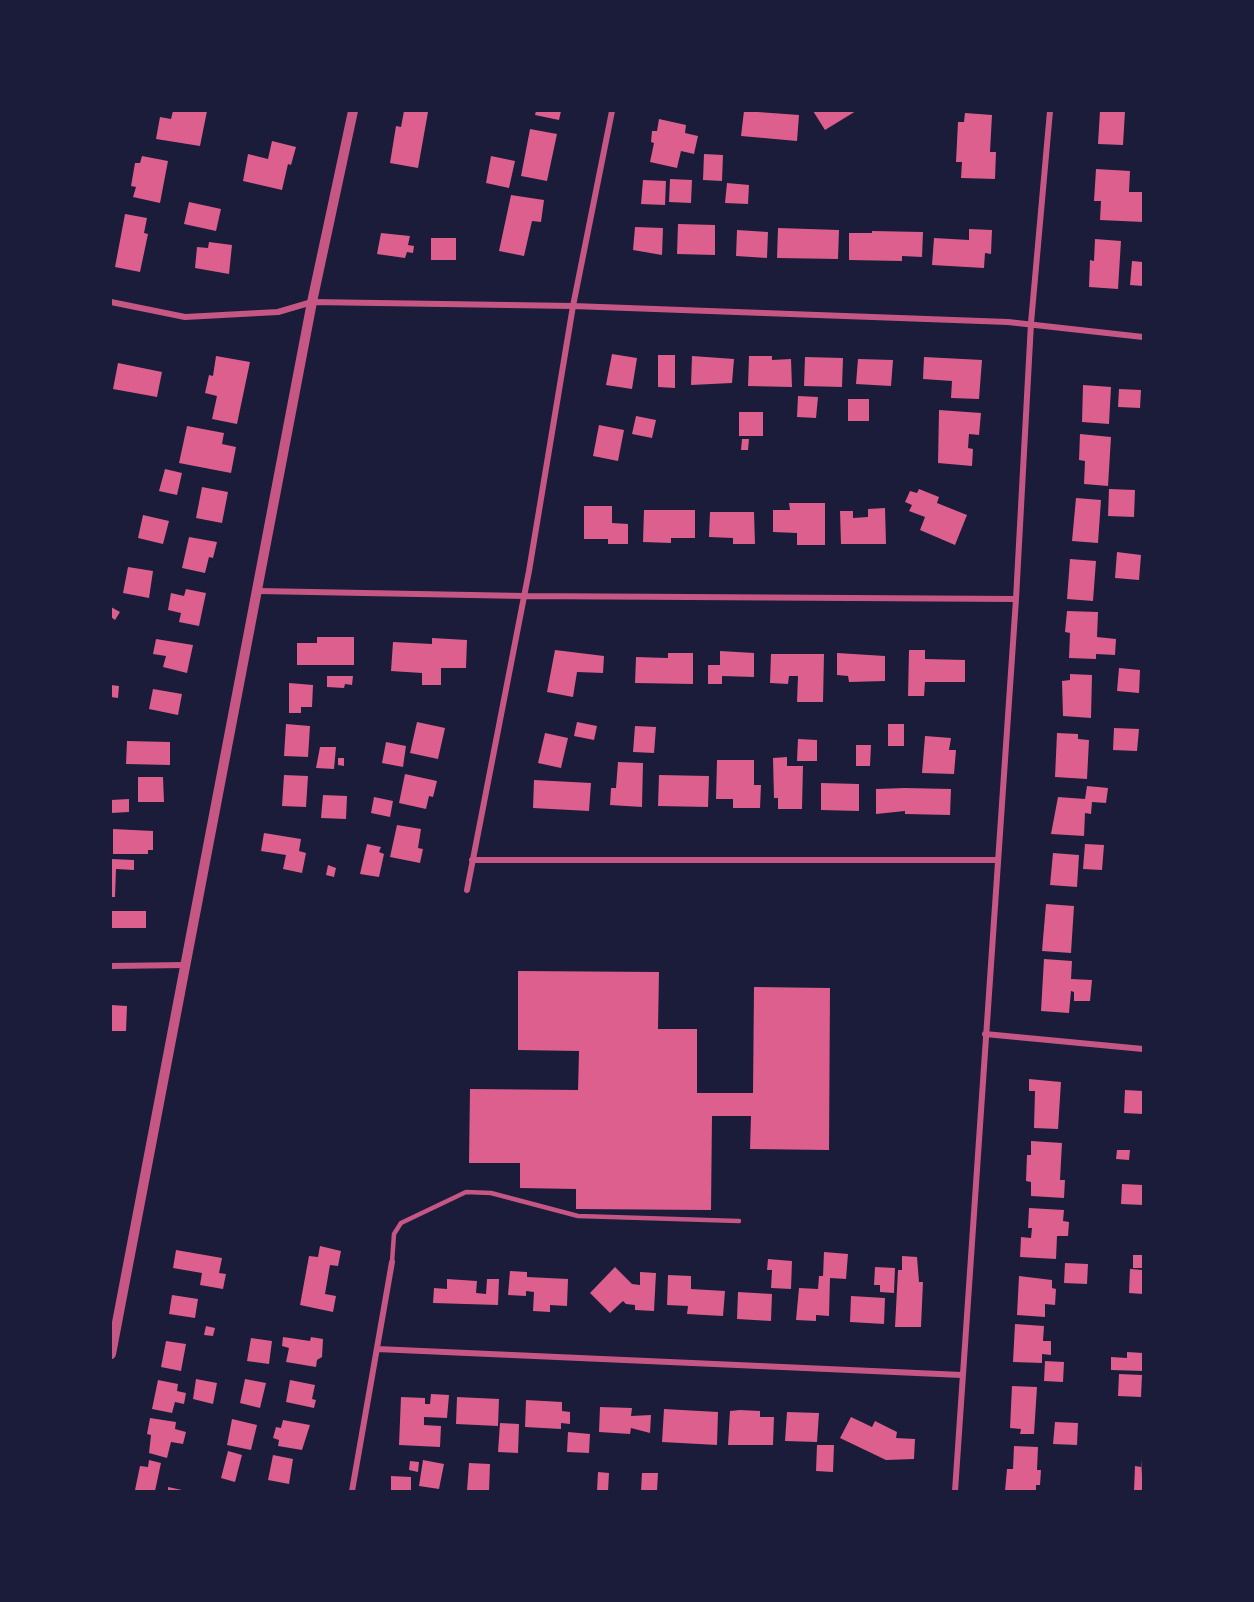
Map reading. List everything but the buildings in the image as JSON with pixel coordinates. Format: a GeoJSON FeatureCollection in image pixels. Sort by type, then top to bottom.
{"type":"FeatureCollection","features":[{"type":"Feature","properties":{"kind":"street"},"geometry":{"type":"LineString","coordinates":[[111,1354],[312,302],[353,111]]}},
{"type":"Feature","properties":{"kind":"street"},"geometry":{"type":"LineString","coordinates":[[467,890],[524,596],[573,306],[612,111]]}},
{"type":"Feature","properties":{"kind":"street"},"geometry":{"type":"LineString","coordinates":[[955,1491],[1016,599],[1031,323],[1050,111]]}},
{"type":"Feature","properties":{"kind":"street"},"geometry":{"type":"LineString","coordinates":[[111,302],[185,317],[259,314],[312,302],[573,306],[1031,323],[1143,337]]}},
{"type":"Feature","properties":{"kind":"street"},"geometry":{"type":"LineString","coordinates":[[258,591],[524,596],[1016,599]]}},
{"type":"Feature","properties":{"kind":"street"},"geometry":{"type":"LineString","coordinates":[[472,860],[998,860]]}},
{"type":"Feature","properties":{"kind":"street"},"geometry":{"type":"LineString","coordinates":[[111,966],[185,965]]}},
{"type":"Feature","properties":{"kind":"street"},"geometry":{"type":"LineString","coordinates":[[985,1034],[1143,1049]]}},
{"type":"Feature","properties":{"kind":"street"},"geometry":{"type":"LineString","coordinates":[[352,1491],[392,1262]]}},
{"type":"Feature","properties":{"kind":"street"},"geometry":{"type":"LineString","coordinates":[[377,1349],[962,1375]]}},
{"type":"Feature","properties":{"kind":"lane"},"geometry":{"type":"LineString","coordinates":[[392,1262],[394,1234],[400,1223],[466,1192],[491,1193],[578,1216],[740,1221]]}}]}
